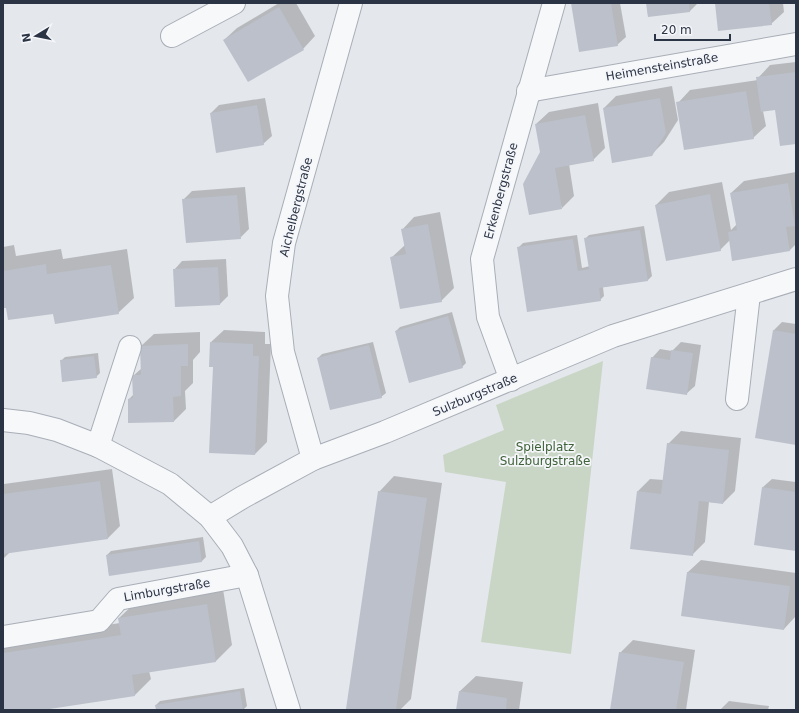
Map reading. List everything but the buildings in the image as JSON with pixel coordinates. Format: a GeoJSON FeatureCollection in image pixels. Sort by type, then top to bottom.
{"type":"FeatureCollection","features":[{"type":"Feature","properties":{"kind":"street"},"geometry":{"type":"LineString","coordinates":[[172,36],[234,3]]}},
{"type":"Feature","properties":{"kind":"street","name":"Aichelbergstraße"},"geometry":{"type":"LineString","coordinates":[[313,459],[283,352],[277,296],[284,243],[351,3]]}},
{"type":"Feature","properties":{"kind":"street","name":"Erkenbergstraße"},"geometry":{"type":"LineString","coordinates":[[510,380],[488,317],[482,259],[528,91],[554,3]]}},
{"type":"Feature","properties":{"kind":"street","name":"Heimensteinstraße"},"geometry":{"type":"LineString","coordinates":[[528,91],[796,44]]}},
{"type":"Feature","properties":{"kind":"street","name":"Sulzburgstraße"},"geometry":{"type":"LineString","coordinates":[[210,517],[243,497],[313,459],[385,432],[613,336],[796,279]]}},
{"type":"Feature","properties":{"kind":"street"},"geometry":{"type":"LineString","coordinates":[[737,399],[749,294]]}},
{"type":"Feature","properties":{"kind":"street"},"geometry":{"type":"LineString","coordinates":[[98,446],[130,347]]}},
{"type":"Feature","properties":{"kind":"street"},"geometry":{"type":"LineString","coordinates":[[3,420],[29,423],[57,430],[98,446],[170,484],[210,517],[232,546],[246,575],[289,710]]}},
{"type":"Feature","properties":{"kind":"street","name":"Limburgstraße"},"geometry":{"type":"LineString","coordinates":[[3,637],[99,621],[118,598],[246,575]]}},
{"type":"Feature","properties":{"kind":"green space","name":"Spielplatz Sulzburgstraße"},"geometry":{"type":"Polygon","coordinates":[[[603,361],[571,654],[481,642],[506,482],[445,472],[443,455],[504,430],[496,405],[603,361]]]}}]}
